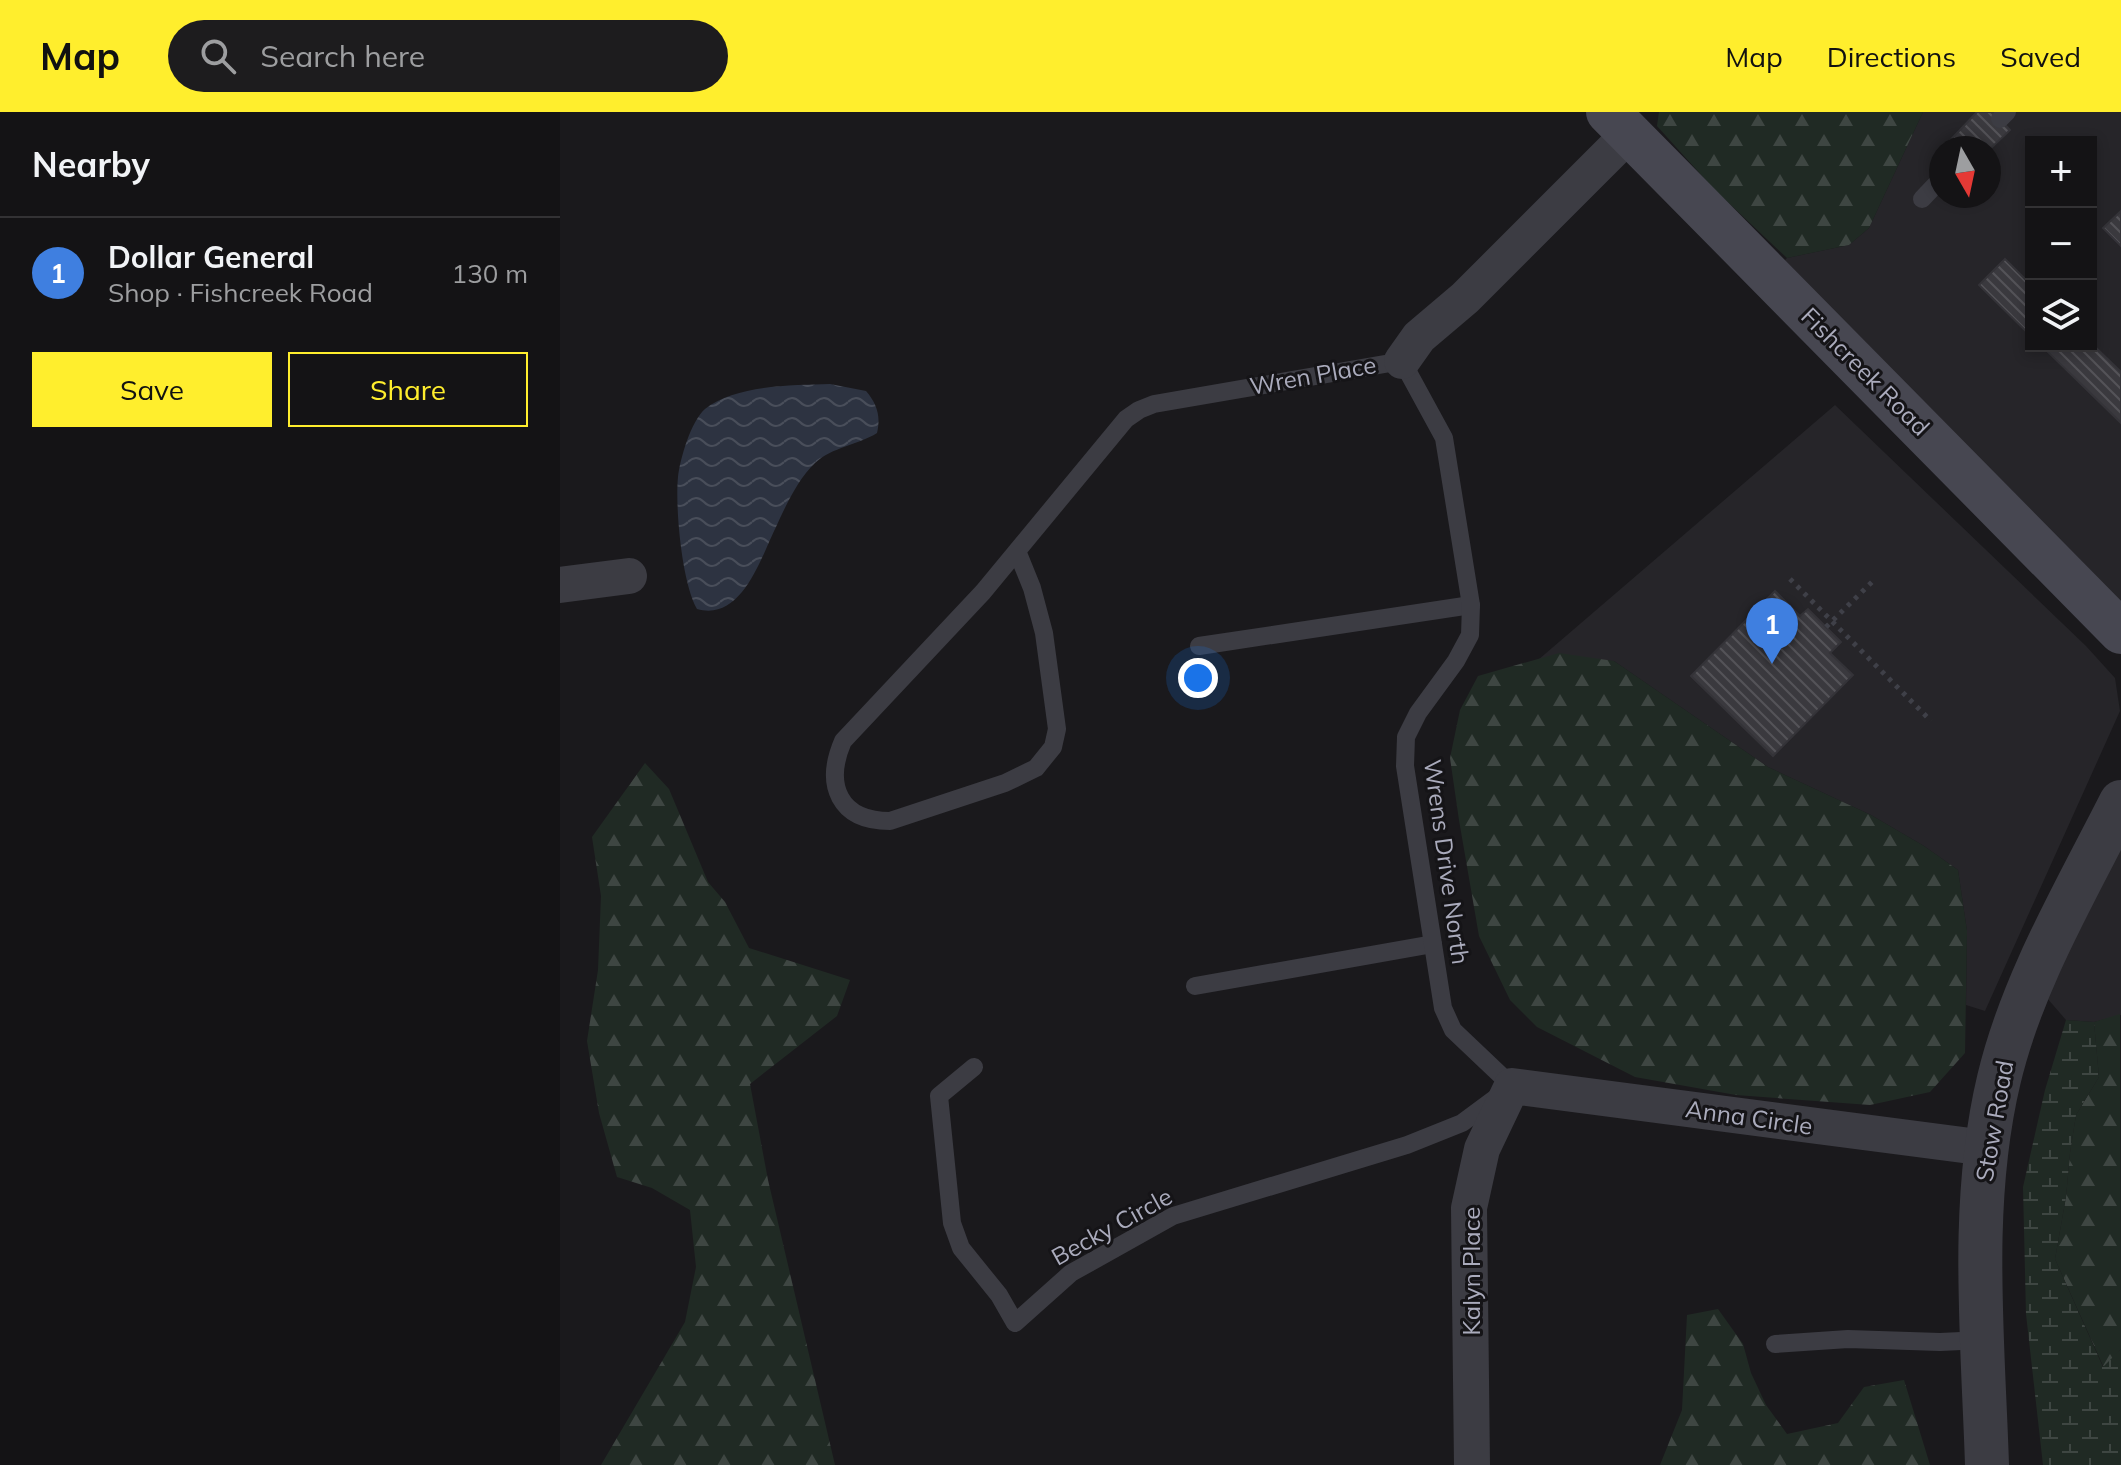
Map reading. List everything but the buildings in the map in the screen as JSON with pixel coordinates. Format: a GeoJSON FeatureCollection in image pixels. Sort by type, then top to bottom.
{"type":"FeatureCollection","features":[{"type":"Feature","properties":{"kind":"main road","name":"Fishcreek Road"},"geometry":{"type":"LineString","coordinates":[[1619,122],[2121,632]]}},
{"type":"Feature","properties":{"kind":"street","name":"Wren Place"},"geometry":{"type":"LineString","coordinates":[[1402,361],[1419,337],[1465,298],[1619,122]]}},
{"type":"Feature","properties":{"kind":"street"},"geometry":{"type":"LineString","coordinates":[[560,585],[629,576]]}},
{"type":"Feature","properties":{"kind":"street","name":"Stow Road"},"geometry":{"type":"LineString","coordinates":[[1987,1465],[1981,1274],[1986,1148],[1999,1076],[2027,994],[2121,802]]}},
{"type":"Feature","properties":{"kind":"street","name":"Anna Circle"},"geometry":{"type":"LineString","coordinates":[[1512,1086],[1986,1148]]}},
{"type":"Feature","properties":{"kind":"street","name":"Kalyn Place"},"geometry":{"type":"LineString","coordinates":[[1472,1465],[1469,1208],[1482,1149],[1512,1086]]}},
{"type":"Feature","properties":{"kind":"lane"},"geometry":{"type":"LineString","coordinates":[[1922,199],[1929,192]]}},
{"type":"Feature","properties":{"kind":"lane","name":"Wren Place"},"geometry":{"type":"LineString","coordinates":[[1017,551],[1032,588],[1044,633],[1057,729],[1048,755],[1036,768],[1005,783],[890,821],[873,821],[855,814],[843,804],[835,779],[834,761],[843,741],[983,592],[1126,419],[1154,404],[1402,361]]}},
{"type":"Feature","properties":{"kind":"lane","name":"Wrens Drive North"},"geometry":{"type":"LineString","coordinates":[[1402,361],[1444,438],[1471,605],[1470,635],[1456,661],[1418,713],[1406,737],[1405,766],[1443,1008],[1453,1030],[1512,1086]]}},
{"type":"Feature","properties":{"kind":"lane"},"geometry":{"type":"LineString","coordinates":[[1199,646],[1471,605]]}},
{"type":"Feature","properties":{"kind":"lane"},"geometry":{"type":"LineString","coordinates":[[1195,986],[1433,944]]}},
{"type":"Feature","properties":{"kind":"lane","name":"Becky Circle"},"geometry":{"type":"LineString","coordinates":[[974,1067],[939,1096],[952,1223],[961,1248],[999,1295],[1015,1323],[1071,1273],[1173,1216],[1407,1145],[1462,1123],[1512,1086]]}},
{"type":"Feature","properties":{"kind":"lane"},"geometry":{"type":"LineString","coordinates":[[1775,1344],[1848,1339],[1983,1340]]}},
{"type":"Feature","properties":{"kind":"path"},"geometry":{"type":"LineString","coordinates":[[1790,579],[1931,721]]}},
{"type":"Feature","properties":{"kind":"path"},"geometry":{"type":"LineString","coordinates":[[1826,627],[1873,581]]}},
{"type":"Feature","properties":{"kind":"shaded area"},"geometry":{"type":"Polygon","coordinates":[[[1923,112],[2121,112],[2121,618],[1775,271],[1787,258],[1849,245],[1869,228],[1923,112]]]}},
{"type":"Feature","properties":{"kind":"shaded area"},"geometry":{"type":"Polygon","coordinates":[[[1835,405],[2086,646],[2115,678],[2120,711],[1985,1011],[1966,1005],[1967,931],[1958,870],[1871,815],[1768,767],[1614,661],[1538,660],[1835,405]]]}},
{"type":"Feature","properties":{"kind":"shaded area"},"geometry":{"type":"Polygon","coordinates":[[[2121,832],[2121,1015],[2094,1022],[2066,1020],[2047,998],[2121,832]]]}},
{"type":"Feature","properties":{"kind":"green space"},"geometry":{"type":"Polygon","coordinates":[[[1659,112],[1923,112],[1869,228],[1849,245],[1787,258],[1713,188],[1657,126],[1659,112]]]}},
{"type":"Feature","properties":{"kind":"green space"},"geometry":{"type":"Polygon","coordinates":[[[1559,653],[1614,661],[1768,767],[1871,815],[1958,870],[1967,931],[1965,1053],[1930,1092],[1870,1105],[1736,1095],[1635,1077],[1537,1027],[1510,1000],[1479,936],[1450,758],[1460,710],[1478,676],[1559,653]]]}},
{"type":"Feature","properties":{"kind":"green space"},"geometry":{"type":"Polygon","coordinates":[[[645,763],[669,789],[708,882],[725,902],[749,948],[850,980],[837,1016],[750,1084],[768,1180],[835,1465],[601,1465],[685,1322],[696,1267],[690,1210],[652,1188],[617,1177],[599,1113],[587,1041],[598,970],[601,896],[592,837],[645,763]]]}},
{"type":"Feature","properties":{"kind":"green space"},"geometry":{"type":"Polygon","coordinates":[[[2120,1014],[2121,1349],[2104,1368],[2055,1259],[2076,1115],[2099,1077],[2094,1022],[2120,1014]]]}},
{"type":"Feature","properties":{"kind":"green space"},"geometry":{"type":"Polygon","coordinates":[[[2066,1020],[2094,1022],[2099,1077],[2076,1115],[2055,1259],[2103,1367],[2121,1349],[2121,1465],[2043,1465],[2026,1314],[2023,1187],[2045,1090],[2066,1020]]]}},
{"type":"Feature","properties":{"kind":"green space"},"geometry":{"type":"Polygon","coordinates":[[[1718,1309],[1743,1344],[1751,1373],[1766,1405],[1787,1434],[1838,1423],[1864,1387],[1904,1380],[1930,1465],[1660,1465],[1682,1410],[1687,1315],[1718,1309]]]}},
{"type":"Feature","properties":{"kind":"water"},"geometry":{"type":"Polygon","coordinates":[[[830,384],[866,391],[877,410],[877,433],[829,453],[815,463],[793,493],[756,570],[738,597],[726,606],[713,610],[697,609],[687,582],[677,491],[681,460],[695,422],[705,409],[732,395],[765,388],[830,384]]]}},
{"type":"Feature","properties":{"kind":"place","name":"Dollar General"},"geometry":{"type":"Point","coordinates":[1772,664]}}]}
